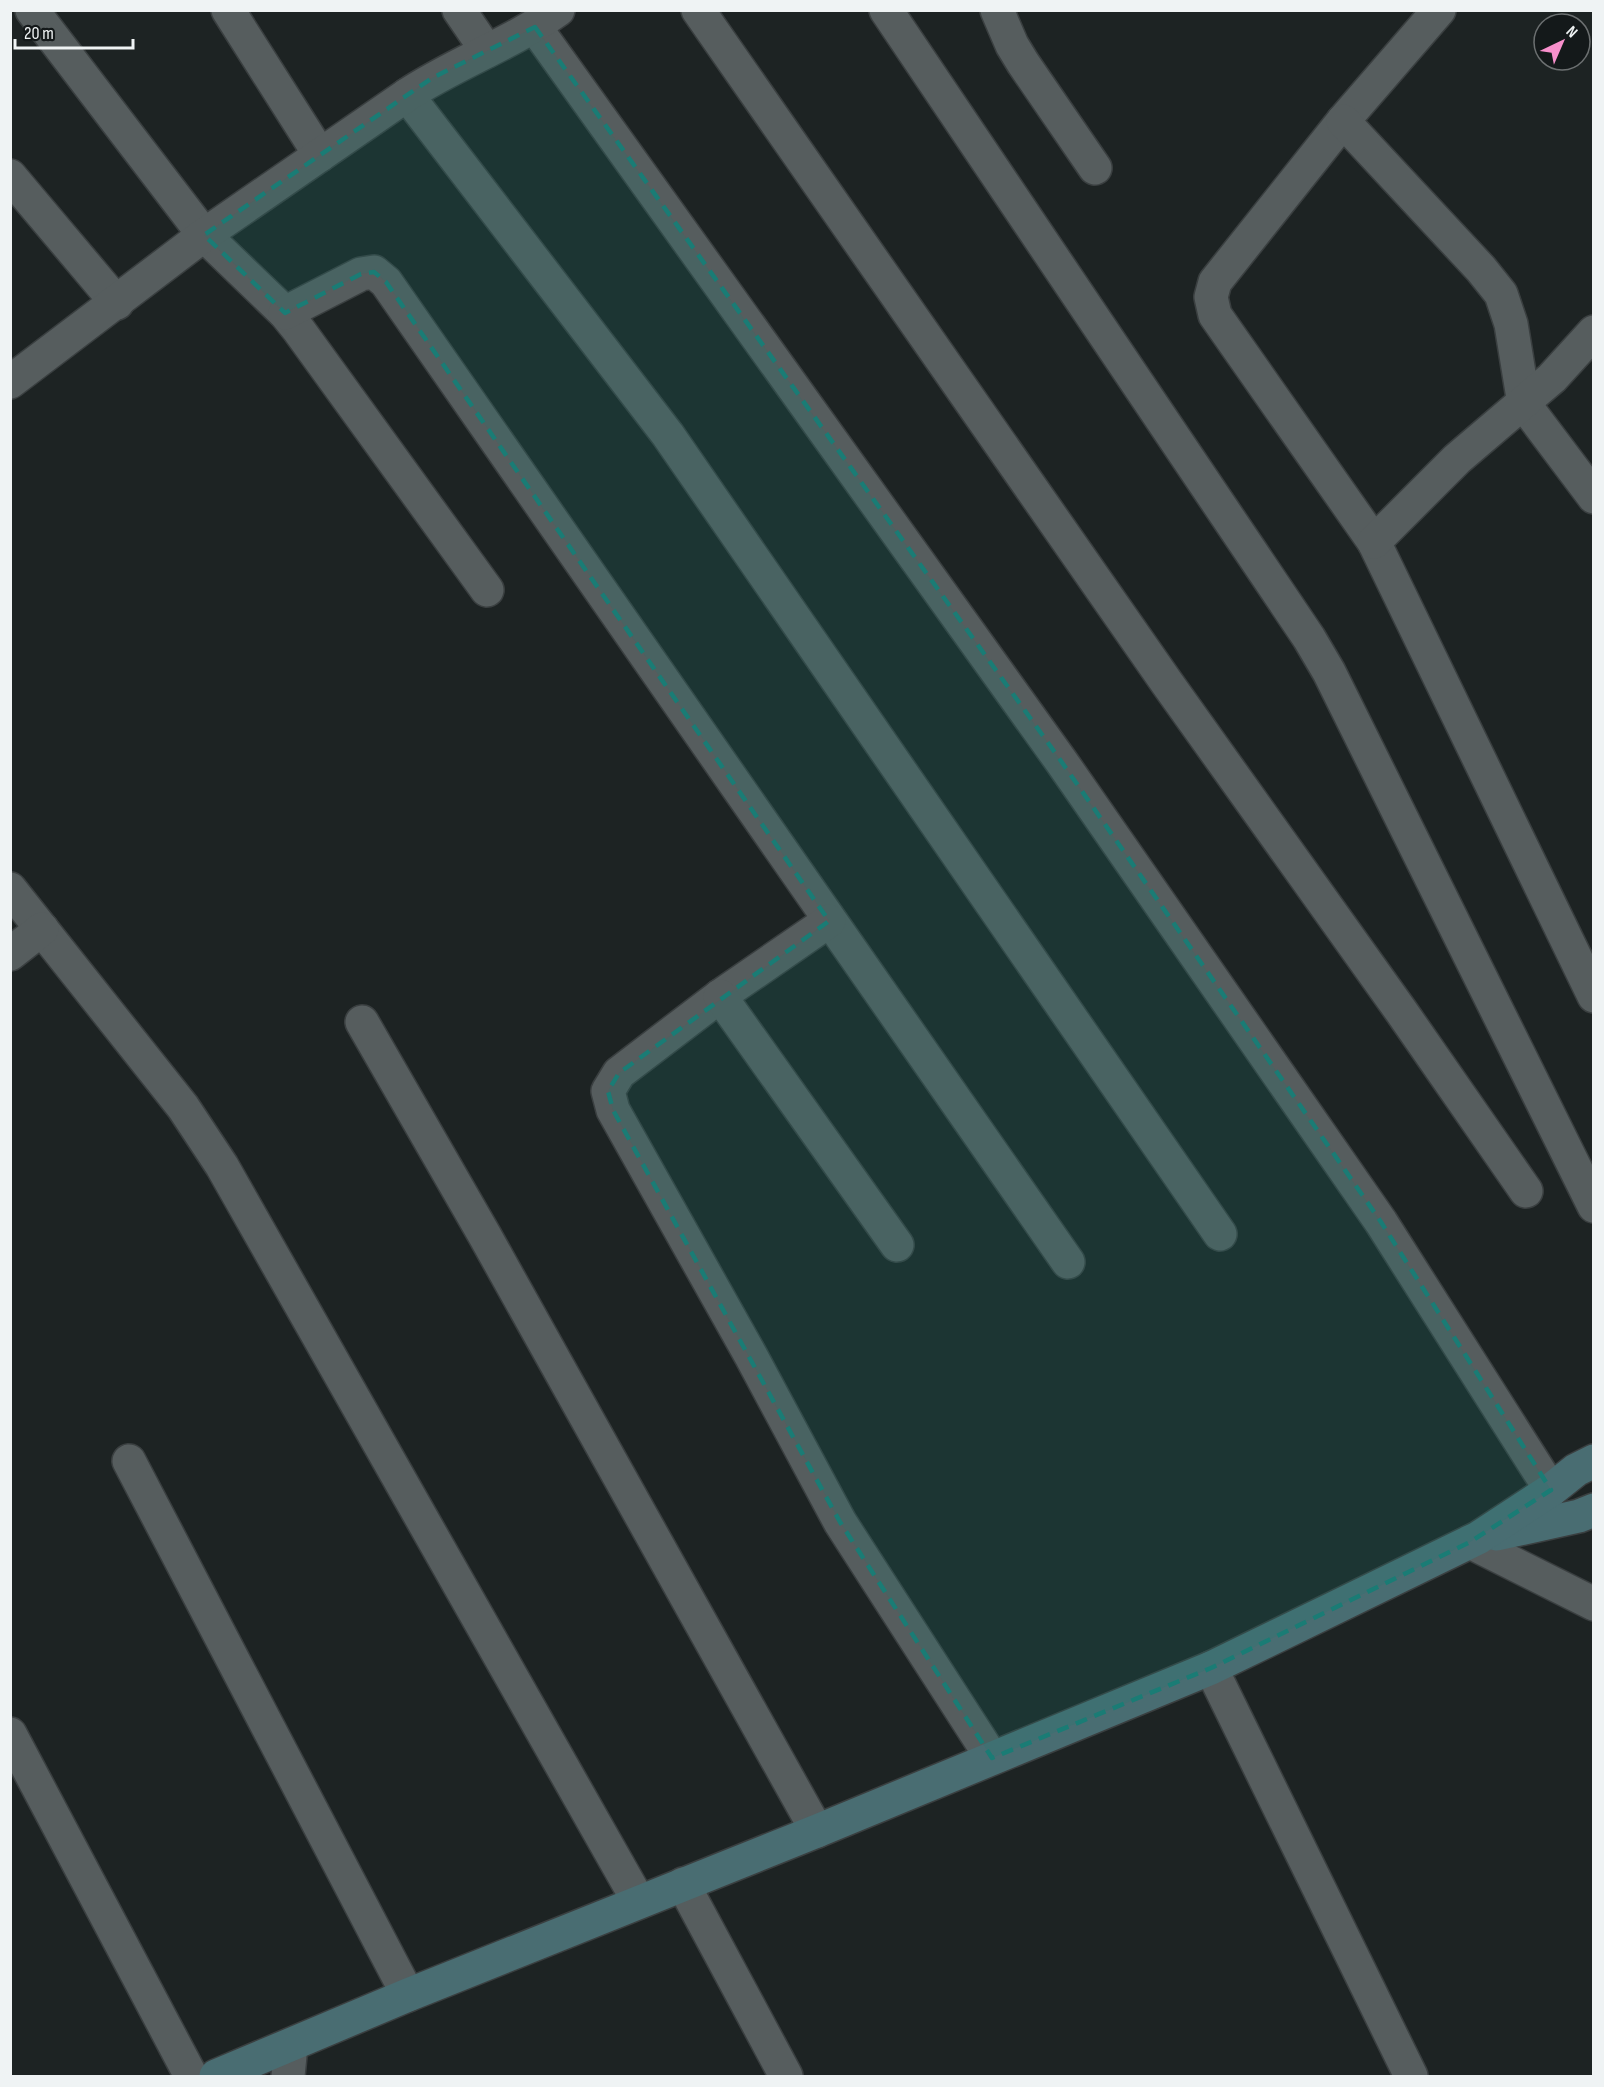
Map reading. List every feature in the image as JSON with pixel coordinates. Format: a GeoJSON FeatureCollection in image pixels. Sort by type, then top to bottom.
{"type":"FeatureCollection","features":[{"type":"Feature","properties":{"kind":"main road"},"geometry":{"type":"LineString","coordinates":[[216,2076],[289,2061],[408,1995],[817,1831],[1211,1668],[1474,1540],[1551,1490],[1576,1470],[1593,1461]]}},
{"type":"Feature","properties":{"kind":"main road"},"geometry":{"type":"LineString","coordinates":[[1474,1540],[1579,1516],[1593,1510]]}},
{"type":"Feature","properties":{"kind":"street"},"geometry":{"type":"LineString","coordinates":[[32,10],[204,235],[285,313],[487,590]]}},
{"type":"Feature","properties":{"kind":"street"},"geometry":{"type":"LineString","coordinates":[[228,10],[320,155]]}},
{"type":"Feature","properties":{"kind":"street"},"geometry":{"type":"LineString","coordinates":[[459,10],[487,51]]}},
{"type":"Feature","properties":{"kind":"street"},"geometry":{"type":"LineString","coordinates":[[698,10],[1160,673],[1526,1191]]}},
{"type":"Feature","properties":{"kind":"street"},"geometry":{"type":"LineString","coordinates":[[886,10],[1309,638],[1334,682],[1593,1206]]}},
{"type":"Feature","properties":{"kind":"street"},"geometry":{"type":"LineString","coordinates":[[997,10],[1012,45],[1023,63],[1095,168]]}},
{"type":"Feature","properties":{"kind":"street"},"geometry":{"type":"LineString","coordinates":[[1439,10],[1343,121],[1215,282],[1211,297],[1215,315],[1374,542],[1593,996]]}},
{"type":"Feature","properties":{"kind":"street"},"geometry":{"type":"LineString","coordinates":[[10,382],[204,235],[432,78],[547,19],[1382,1222],[1551,1490]]}},
{"type":"Feature","properties":{"kind":"street"},"geometry":{"type":"LineString","coordinates":[[407,95],[668,435],[1220,1234]]}},
{"type":"Feature","properties":{"kind":"street"},"geometry":{"type":"LineString","coordinates":[[1343,121],[1481,269],[1501,294],[1511,324],[1524,404],[1593,497]]}},
{"type":"Feature","properties":{"kind":"street"},"geometry":{"type":"LineString","coordinates":[[10,176],[117,303]]}},
{"type":"Feature","properties":{"kind":"street"},"geometry":{"type":"LineString","coordinates":[[285,313],[361,274],[374,272],[386,282],[1068,1262]]}},
{"type":"Feature","properties":{"kind":"street"},"geometry":{"type":"LineString","coordinates":[[1374,542],[1457,459],[1552,378],[1593,332]]}},
{"type":"Feature","properties":{"kind":"street"},"geometry":{"type":"LineString","coordinates":[[10,888],[183,1107],[222,1166],[639,1902]]}},
{"type":"Feature","properties":{"kind":"street"},"geometry":{"type":"LineString","coordinates":[[829,921],[720,996],[619,1073],[608,1091],[613,1110],[751,1356],[840,1522],[992,1758]]}},
{"type":"Feature","properties":{"kind":"street"},"geometry":{"type":"LineString","coordinates":[[10,954],[42,929]]}},
{"type":"Feature","properties":{"kind":"street"},"geometry":{"type":"LineString","coordinates":[[720,996],[897,1245]]}},
{"type":"Feature","properties":{"kind":"street"},"geometry":{"type":"LineString","coordinates":[[362,1022],[491,1246],[817,1831]]}},
{"type":"Feature","properties":{"kind":"street"},"geometry":{"type":"LineString","coordinates":[[129,1461],[408,1995]]}},
{"type":"Feature","properties":{"kind":"street"},"geometry":{"type":"LineString","coordinates":[[1474,1540],[1593,1604]]}},
{"type":"Feature","properties":{"kind":"street"},"geometry":{"type":"LineString","coordinates":[[1211,1668],[1411,2076]]}},
{"type":"Feature","properties":{"kind":"street"},"geometry":{"type":"LineString","coordinates":[[12,1743],[191,2076]]}},
{"type":"Feature","properties":{"kind":"street"},"geometry":{"type":"LineString","coordinates":[[683,1884],[786,2076]]}},
{"type":"Feature","properties":{"kind":"highlighted area"},"geometry":{"type":"Polygon","coordinates":[[[535,27],[1061,761],[1381,1222],[1551,1490],[1470,1542],[1211,1668],[992,1758],[840,1522],[613,1110],[608,1091],[619,1073],[829,921],[386,282],[374,272],[361,274],[285,313],[204,235],[432,78],[535,27]]]}}]}
